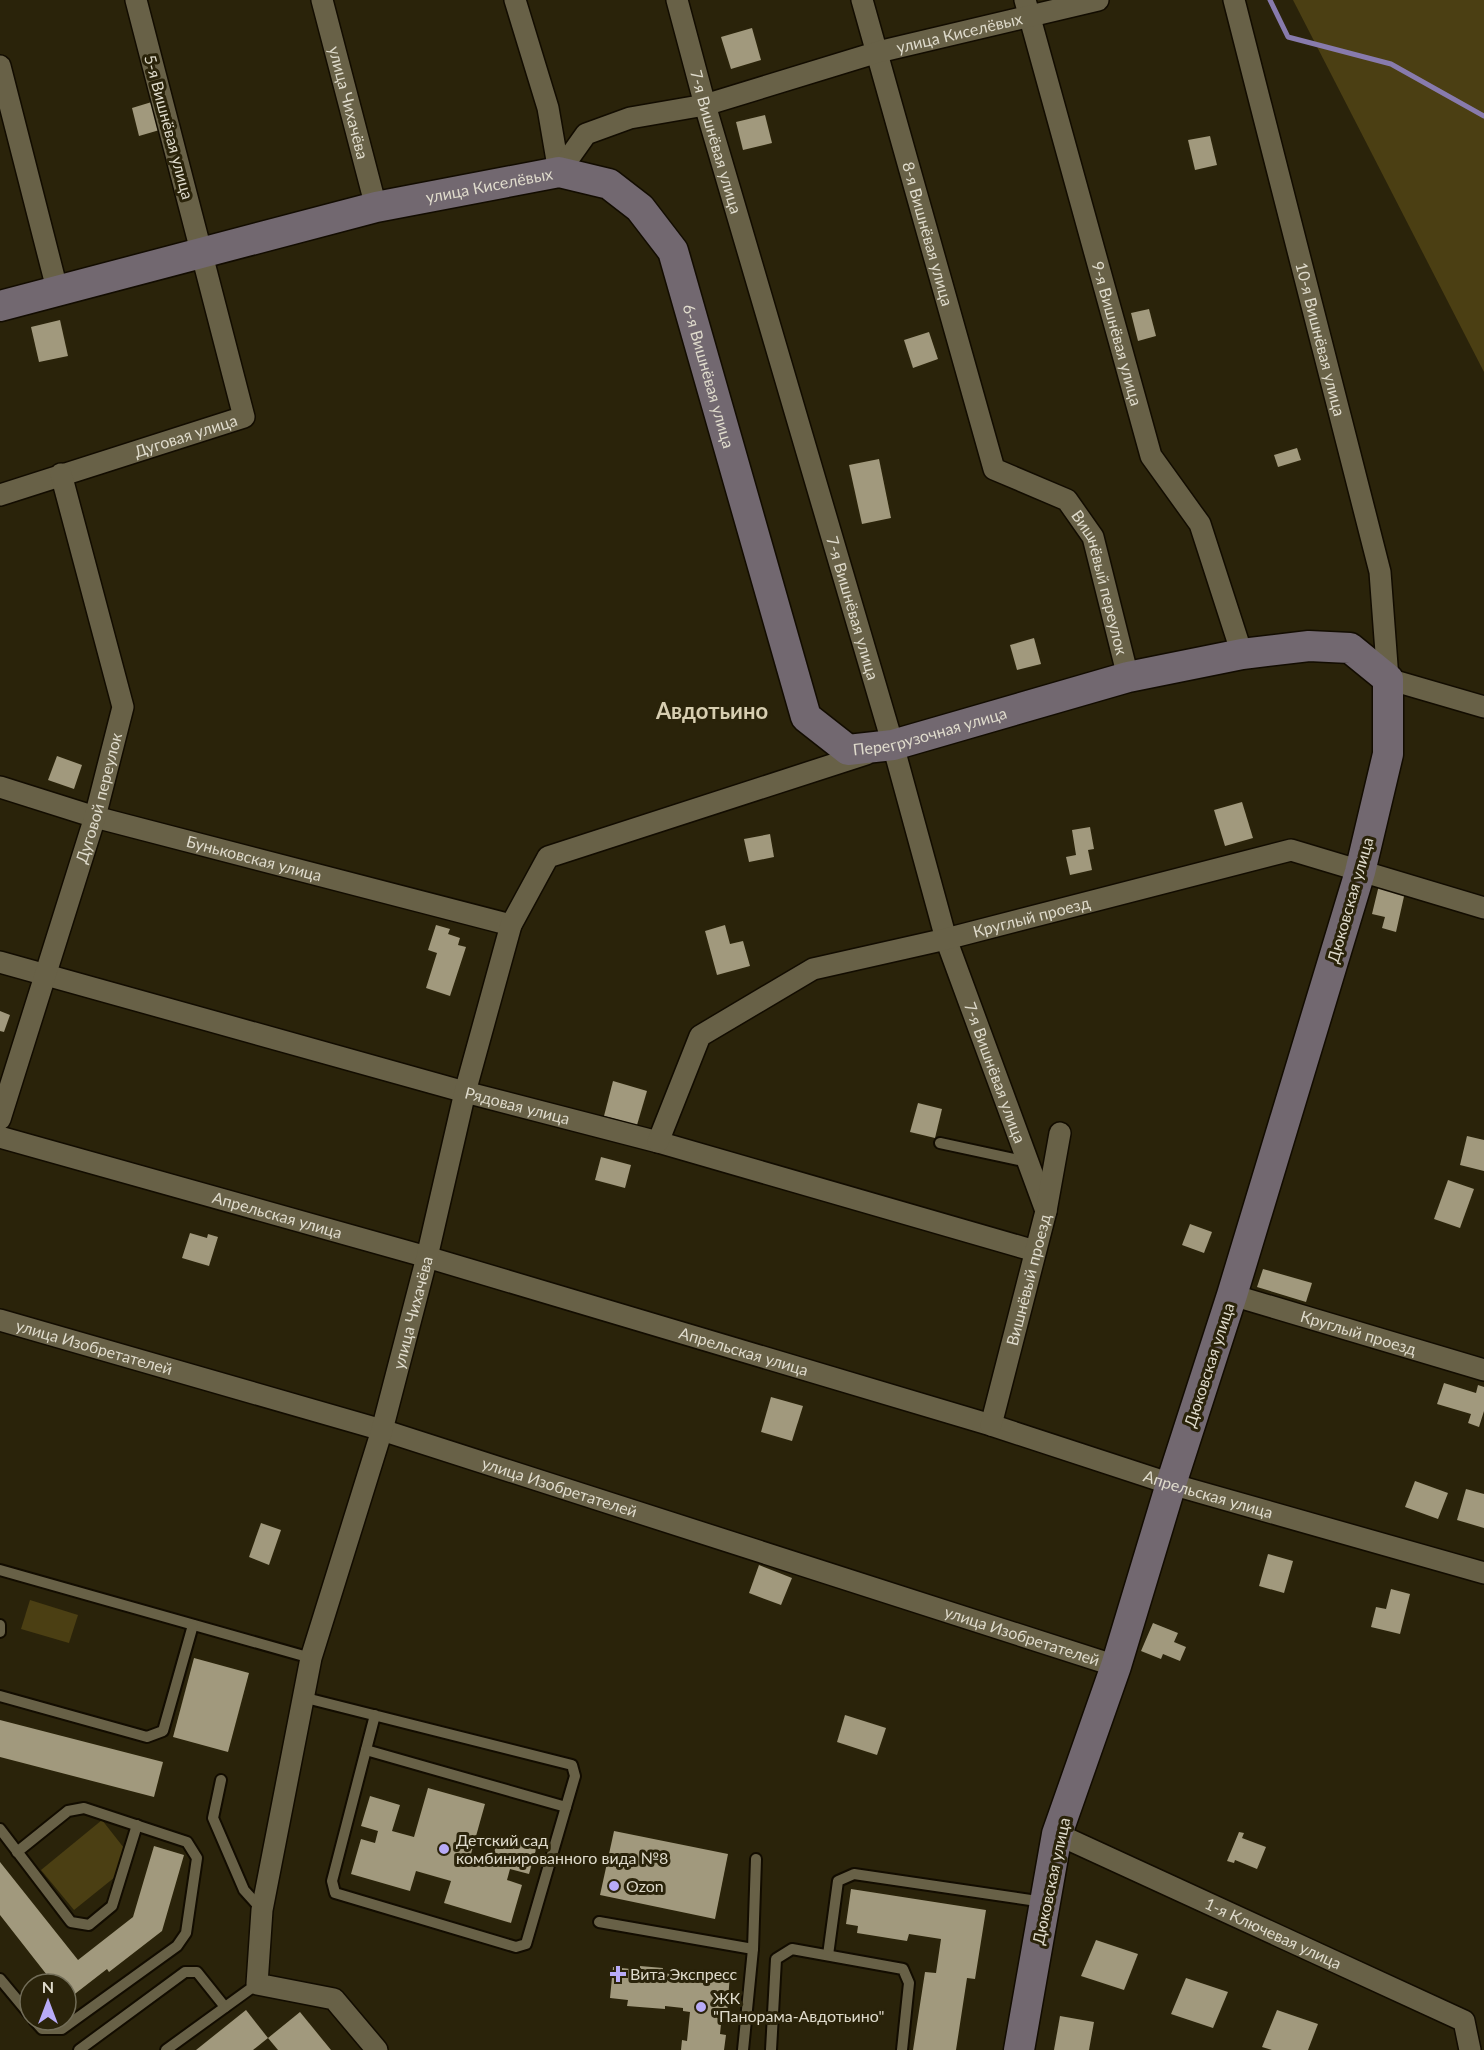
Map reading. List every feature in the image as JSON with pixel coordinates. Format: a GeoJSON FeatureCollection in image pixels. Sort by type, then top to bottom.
{"type":"FeatureCollection","features":[{"type":"Feature","properties":{"kind":"street","name":"5-я Вишнёвая улица"},"geometry":{"type":"LineString","coordinates":[[136,0],[202,253]]}},
{"type":"Feature","properties":{"kind":"street","name":"улица Чихачёва"},"geometry":{"type":"LineString","coordinates":[[322,0],[376,207]]}},
{"type":"Feature","properties":{"kind":"street"},"geometry":{"type":"LineString","coordinates":[[515,0],[548,108],[559,172]]}},
{"type":"Feature","properties":{"kind":"street","name":"7-я Вишнёвая улица"},"geometry":{"type":"LineString","coordinates":[[678,0],[705,105],[893,745],[946,939],[1046,1211]]}},
{"type":"Feature","properties":{"kind":"street","name":"8-я Вишнёвая улица"},"geometry":{"type":"LineString","coordinates":[[862,0],[994,469]]}},
{"type":"Feature","properties":{"kind":"street","name":"улица Киселёвых"},"geometry":{"type":"LineString","coordinates":[[0,306],[57,289],[376,207],[559,172],[586,134],[630,118],[705,105],[1027,8],[1098,0]]}},
{"type":"Feature","properties":{"kind":"street","name":"10-я Вишнёвая улица"},"geometry":{"type":"LineString","coordinates":[[1234,0],[1380,572],[1388,679]]}},
{"type":"Feature","properties":{"kind":"street","name":"9-я Вишнёвая улица"},"geometry":{"type":"LineString","coordinates":[[1027,8],[1151,456],[1200,524],[1242,654]]}},
{"type":"Feature","properties":{"kind":"street"},"geometry":{"type":"LineString","coordinates":[[0,66],[57,289]]}},
{"type":"Feature","properties":{"kind":"street","name":"6-я Вишнёвая улица"},"geometry":{"type":"LineString","coordinates":[[559,172],[609,184],[640,208],[673,251],[806,717],[848,750],[893,745]]}},
{"type":"Feature","properties":{"kind":"street","name":"Дуговая улица"},"geometry":{"type":"LineString","coordinates":[[0,495],[244,417],[202,253]]}},
{"type":"Feature","properties":{"kind":"street","name":"Вишнёвый переулок"},"geometry":{"type":"LineString","coordinates":[[994,469],[1067,500],[1093,537],[1128,677]]}},
{"type":"Feature","properties":{"kind":"street","name":"Дуговой переулок"},"geometry":{"type":"LineString","coordinates":[[0,1119],[95,817],[123,707],[61,474]]}},
{"type":"Feature","properties":{"kind":"street","name":"Перегрузочная улица"},"geometry":{"type":"LineString","coordinates":[[511,926],[548,857],[893,745],[1128,677],[1242,654],[1309,646],[1350,648],[1388,679]]}},
{"type":"Feature","properties":{"kind":"street"},"geometry":{"type":"LineString","coordinates":[[1388,679],[1484,707]]}},
{"type":"Feature","properties":{"kind":"street","name":"Дюковская улица"},"geometry":{"type":"LineString","coordinates":[[1019,2050],[1058,1834],[1116,1666],[1171,1484],[1232,1295],[1360,872],[1388,754],[1388,679]]}},
{"type":"Feature","properties":{"kind":"street","name":"Буньковская улица"},"geometry":{"type":"LineString","coordinates":[[0,787],[95,817],[511,926]]}},
{"type":"Feature","properties":{"kind":"street","name":"Круглый проезд"},"geometry":{"type":"LineString","coordinates":[[658,1142],[700,1036],[813,969],[946,939],[1291,850],[1484,908]]}},
{"type":"Feature","properties":{"kind":"street","name":"улица Чихачёва"},"geometry":{"type":"LineString","coordinates":[[257,1984],[262,1910],[311,1658],[382,1430],[427,1257],[465,1092],[511,926]]}},
{"type":"Feature","properties":{"kind":"street","name":"Рядовая улица"},"geometry":{"type":"LineString","coordinates":[[0,962],[465,1092],[658,1142],[1035,1251]]}},
{"type":"Feature","properties":{"kind":"street","name":"Вишнёвый проезд"},"geometry":{"type":"LineString","coordinates":[[991,1425],[1046,1211],[1060,1133]]}},
{"type":"Feature","properties":{"kind":"street","name":"Апрельская улица"},"geometry":{"type":"LineString","coordinates":[[0,1137],[427,1257],[991,1425],[1171,1484],[1484,1573]]}},
{"type":"Feature","properties":{"kind":"street","name":"Круглый проезд"},"geometry":{"type":"LineString","coordinates":[[1232,1295],[1484,1370]]}},
{"type":"Feature","properties":{"kind":"street","name":"улица Изобретателей"},"geometry":{"type":"LineString","coordinates":[[0,1320],[382,1430],[1116,1666]]}},
{"type":"Feature","properties":{"kind":"street","name":"1-я Ключевая улица"},"geometry":{"type":"LineString","coordinates":[[1058,1834],[1464,2021],[1470,2050]]}},
{"type":"Feature","properties":{"kind":"street"},"geometry":{"type":"LineString","coordinates":[[257,1984],[334,1999],[377,2050]]}},
{"type":"Feature","properties":{"kind":"lane"},"geometry":{"type":"LineString","coordinates":[[940,1143],[1028,1162]]}},
{"type":"Feature","properties":{"kind":"lane"},"geometry":{"type":"LineString","coordinates":[[0,1569],[311,1658]]}},
{"type":"Feature","properties":{"kind":"lane"},"geometry":{"type":"LineString","coordinates":[[0,1624],[0,1632]]}},
{"type":"Feature","properties":{"kind":"lane"},"geometry":{"type":"LineString","coordinates":[[0,1696],[147,1737],[164,1731],[193,1625]]}},
{"type":"Feature","properties":{"kind":"lane"},"geometry":{"type":"LineString","coordinates":[[302,1697],[375,1715],[572,1765],[575,1776],[526,1944],[516,1947],[335,1893],[332,1881],[375,1715]]}},
{"type":"Feature","properties":{"kind":"lane"},"geometry":{"type":"LineString","coordinates":[[366,1750],[566,1807]]}},
{"type":"Feature","properties":{"kind":"lane"},"geometry":{"type":"LineString","coordinates":[[221,1780],[213,1818],[244,1890],[262,1910]]}},
{"type":"Feature","properties":{"kind":"lane"},"geometry":{"type":"LineString","coordinates":[[17,1852],[68,1812],[84,1808],[187,1842],[197,1858],[186,1933],[177,1946],[78,2017]]}},
{"type":"Feature","properties":{"kind":"lane"},"geometry":{"type":"LineString","coordinates":[[0,1829],[71,1922],[89,1925],[112,1906],[136,1825]]}},
{"type":"Feature","properties":{"kind":"lane"},"geometry":{"type":"LineString","coordinates":[[743,2050],[753,1949],[756,1859]]}},
{"type":"Feature","properties":{"kind":"lane"},"geometry":{"type":"LineString","coordinates":[[828,1955],[838,1881],[854,1874],[1046,1902]]}},
{"type":"Feature","properties":{"kind":"lane"},"geometry":{"type":"LineString","coordinates":[[599,1922],[753,1949]]}},
{"type":"Feature","properties":{"kind":"lane"},"geometry":{"type":"LineString","coordinates":[[771,2050],[776,1959],[792,1949],[903,1969],[909,1983],[902,2050]]}},
{"type":"Feature","properties":{"kind":"lane"},"geometry":{"type":"LineString","coordinates":[[79,2050],[185,1972],[197,1972],[225,2007]]}},
{"type":"Feature","properties":{"kind":"lane"},"geometry":{"type":"LineString","coordinates":[[0,1979],[18,2001]]}},
{"type":"Feature","properties":{"kind":"lane"},"geometry":{"type":"LineString","coordinates":[[166,2050],[257,1984]]}},
{"type":"Feature","properties":{"kind":"shaded area"},"geometry":{"type":"Polygon","coordinates":[[[1293,0],[1484,0],[1484,372],[1293,0]]]}},
{"type":"Feature","properties":{"kind":"shaded area"},"geometry":{"type":"Polygon","coordinates":[[[30,1600],[78,1615],[69,1643],[21,1629],[30,1600]]]}},
{"type":"Feature","properties":{"kind":"shaded area"},"geometry":{"type":"Polygon","coordinates":[[[102,1820],[124,1848],[120,1873],[74,1910],[41,1870],[102,1820]]]}},
{"type":"Feature","properties":{"kind":"building"},"geometry":{"type":"Polygon","coordinates":[[[752,28],[761,60],[731,69],[721,37],[752,28]]]}},
{"type":"Feature","properties":{"kind":"building"},"geometry":{"type":"Polygon","coordinates":[[[155,101],[163,129],[139,136],[132,108],[155,101]]]}},
{"type":"Feature","properties":{"kind":"building"},"geometry":{"type":"Polygon","coordinates":[[[765,115],[772,143],[743,150],[736,122],[765,115]]]}},
{"type":"Feature","properties":{"kind":"building"},"geometry":{"type":"Polygon","coordinates":[[[1210,136],[1217,165],[1195,170],[1188,140],[1210,136]]]}},
{"type":"Feature","properties":{"kind":"building"},"geometry":{"type":"Polygon","coordinates":[[[1149,309],[1156,336],[1138,341],[1131,313],[1149,309]]]}},
{"type":"Feature","properties":{"kind":"building"},"geometry":{"type":"Polygon","coordinates":[[[60,320],[68,356],[39,362],[31,327],[60,320]]]}},
{"type":"Feature","properties":{"kind":"building"},"geometry":{"type":"Polygon","coordinates":[[[929,332],[938,359],[913,368],[904,340],[929,332]]]}},
{"type":"Feature","properties":{"kind":"building"},"geometry":{"type":"Polygon","coordinates":[[[1297,448],[1301,460],[1278,467],[1274,455],[1297,448]]]}},
{"type":"Feature","properties":{"kind":"building"},"geometry":{"type":"Polygon","coordinates":[[[879,459],[891,518],[862,524],[849,465],[879,459]]]}},
{"type":"Feature","properties":{"kind":"building"},"geometry":{"type":"Polygon","coordinates":[[[1034,638],[1041,664],[1017,670],[1010,645],[1034,638]]]}},
{"type":"Feature","properties":{"kind":"building"},"geometry":{"type":"Polygon","coordinates":[[[57,756],[82,765],[74,789],[48,780],[57,756]]]}},
{"type":"Feature","properties":{"kind":"building"},"geometry":{"type":"Polygon","coordinates":[[[1242,802],[1253,838],[1225,846],[1214,810],[1242,802]]]}},
{"type":"Feature","properties":{"kind":"building"},"geometry":{"type":"Polygon","coordinates":[[[1090,827],[1094,849],[1088,850],[1092,870],[1070,875],[1066,857],[1076,855],[1072,830],[1090,827]]]}},
{"type":"Feature","properties":{"kind":"building"},"geometry":{"type":"Polygon","coordinates":[[[770,834],[774,857],[749,862],[744,839],[770,834]]]}},
{"type":"Feature","properties":{"kind":"building"},"geometry":{"type":"Polygon","coordinates":[[[1379,885],[1405,892],[1396,932],[1382,928],[1385,917],[1372,914],[1379,885]]]}},
{"type":"Feature","properties":{"kind":"building"},"geometry":{"type":"Polygon","coordinates":[[[436,925],[450,929],[448,934],[460,938],[458,945],[466,947],[450,996],[426,988],[437,953],[428,950],[436,925]]]}},
{"type":"Feature","properties":{"kind":"building"},"geometry":{"type":"Polygon","coordinates":[[[725,925],[730,944],[743,941],[750,966],[717,975],[705,931],[725,925]]]}},
{"type":"Feature","properties":{"kind":"building"},"geometry":{"type":"Polygon","coordinates":[[[0,1011],[10,1015],[4,1032],[0,1031],[0,1011]]]}},
{"type":"Feature","properties":{"kind":"building"},"geometry":{"type":"Polygon","coordinates":[[[613,1081],[647,1091],[637,1125],[604,1116],[613,1081]]]}},
{"type":"Feature","properties":{"kind":"building"},"geometry":{"type":"Polygon","coordinates":[[[918,1103],[942,1109],[935,1138],[910,1132],[918,1103]]]}},
{"type":"Feature","properties":{"kind":"building"},"geometry":{"type":"Polygon","coordinates":[[[1467,1136],[1484,1140],[1484,1171],[1460,1165],[1467,1136]]]}},
{"type":"Feature","properties":{"kind":"building"},"geometry":{"type":"Polygon","coordinates":[[[601,1157],[631,1165],[625,1188],[595,1180],[601,1157]]]}},
{"type":"Feature","properties":{"kind":"building"},"geometry":{"type":"Polygon","coordinates":[[[1448,1180],[1474,1189],[1460,1228],[1434,1219],[1448,1180]]]}},
{"type":"Feature","properties":{"kind":"building"},"geometry":{"type":"Polygon","coordinates":[[[1190,1224],[1212,1232],[1204,1253],[1182,1245],[1190,1224]]]}},
{"type":"Feature","properties":{"kind":"building"},"geometry":{"type":"Polygon","coordinates":[[[190,1233],[207,1238],[208,1234],[218,1237],[209,1266],[182,1258],[190,1233]]]}},
{"type":"Feature","properties":{"kind":"building"},"geometry":{"type":"Polygon","coordinates":[[[1263,1269],[1312,1283],[1306,1302],[1257,1287],[1263,1269]]]}},
{"type":"Feature","properties":{"kind":"building"},"geometry":{"type":"Polygon","coordinates":[[[1444,1383],[1476,1393],[1478,1385],[1484,1387],[1484,1411],[1479,1427],[1468,1423],[1471,1414],[1437,1404],[1444,1383]]]}},
{"type":"Feature","properties":{"kind":"building"},"geometry":{"type":"Polygon","coordinates":[[[771,1397],[803,1406],[792,1441],[761,1432],[771,1397]]]}},
{"type":"Feature","properties":{"kind":"building"},"geometry":{"type":"Polygon","coordinates":[[[1415,1481],[1448,1493],[1438,1519],[1405,1507],[1415,1481]]]}},
{"type":"Feature","properties":{"kind":"building"},"geometry":{"type":"Polygon","coordinates":[[[1466,1489],[1484,1494],[1484,1528],[1457,1520],[1466,1489]]]}},
{"type":"Feature","properties":{"kind":"building"},"geometry":{"type":"Polygon","coordinates":[[[261,1523],[281,1530],[269,1565],[249,1557],[261,1523]]]}},
{"type":"Feature","properties":{"kind":"building"},"geometry":{"type":"Polygon","coordinates":[[[1268,1554],[1293,1561],[1284,1593],[1259,1586],[1268,1554]]]}},
{"type":"Feature","properties":{"kind":"building"},"geometry":{"type":"Polygon","coordinates":[[[759,1565],[792,1578],[781,1605],[749,1593],[759,1565]]]}},
{"type":"Feature","properties":{"kind":"building"},"geometry":{"type":"Polygon","coordinates":[[[1391,1589],[1410,1594],[1400,1634],[1371,1627],[1376,1607],[1386,1609],[1391,1589]]]}},
{"type":"Feature","properties":{"kind":"building"},"geometry":{"type":"Polygon","coordinates":[[[1153,1623],[1178,1633],[1174,1642],[1186,1647],[1180,1661],[1163,1654],[1161,1659],[1141,1651],[1153,1623]]]}},
{"type":"Feature","properties":{"kind":"building"},"geometry":{"type":"Polygon","coordinates":[[[194,1658],[249,1673],[228,1752],[173,1737],[194,1658]]]}},
{"type":"Feature","properties":{"kind":"building"},"geometry":{"type":"Polygon","coordinates":[[[845,1715],[886,1728],[877,1755],[837,1742],[845,1715]]]}},
{"type":"Feature","properties":{"kind":"building"},"geometry":{"type":"Polygon","coordinates":[[[0,1720],[163,1762],[154,1797],[0,1757],[0,1720]]]}},
{"type":"Feature","properties":{"kind":"building"},"geometry":{"type":"Polygon","coordinates":[[[428,1788],[485,1804],[471,1854],[492,1860],[499,1835],[537,1846],[529,1874],[510,1869],[507,1880],[522,1885],[511,1923],[444,1903],[451,1881],[416,1871],[410,1891],[351,1874],[361,1839],[375,1843],[378,1831],[361,1826],[370,1796],[400,1805],[392,1831],[414,1837],[428,1788]]]}},
{"type":"Feature","properties":{"kind":"building"},"geometry":{"type":"Polygon","coordinates":[[[614,1831],[728,1854],[715,1919],[600,1895],[614,1831]]]}},
{"type":"Feature","properties":{"kind":"building"},"geometry":{"type":"Polygon","coordinates":[[[1239,1832],[1244,1833],[1242,1838],[1266,1847],[1257,1869],[1235,1860],[1234,1863],[1227,1861],[1239,1832]]]}},
{"type":"Feature","properties":{"kind":"building"},"geometry":{"type":"Polygon","coordinates":[[[154,1846],[184,1855],[162,1931],[109,1972],[107,1969],[78,1991],[78,1972],[45,1972],[0,1915],[0,1862],[78,1960],[133,1917],[154,1846]]]}},
{"type":"Feature","properties":{"kind":"building"},"geometry":{"type":"Polygon","coordinates":[[[851,1889],[986,1910],[975,1979],[967,1978],[956,2050],[913,2050],[925,1972],[936,1973],[941,1939],[909,1934],[907,1941],[857,1933],[858,1926],[846,1924],[851,1889]]]}},
{"type":"Feature","properties":{"kind":"building"},"geometry":{"type":"Polygon","coordinates":[[[1096,1940],[1138,1954],[1124,1990],[1081,1976],[1096,1940]]]}},
{"type":"Feature","properties":{"kind":"building","name":"ЖК \"Панорама-Авдотьино\""},"geometry":{"type":"Polygon","coordinates":[[[640,1966],[663,1968],[662,1973],[696,1977],[696,1970],[730,1973],[727,2015],[722,2014],[720,2034],[726,2035],[724,2050],[681,2050],[682,2040],[687,2041],[690,2012],[683,2011],[683,2008],[627,2006],[628,2000],[610,1998],[613,1967],[640,1970],[640,1966]]]}},
{"type":"Feature","properties":{"kind":"building"},"geometry":{"type":"Polygon","coordinates":[[[1186,1978],[1228,1992],[1213,2028],[1171,2014],[1186,1978]]]}},
{"type":"Feature","properties":{"kind":"building"},"geometry":{"type":"Polygon","coordinates":[[[246,2010],[268,2038],[253,2050],[196,2050],[246,2010]]]}},
{"type":"Feature","properties":{"kind":"building"},"geometry":{"type":"Polygon","coordinates":[[[1277,2010],[1318,2024],[1308,2050],[1272,2050],[1262,2047],[1277,2010]]]}},
{"type":"Feature","properties":{"kind":"building"},"geometry":{"type":"Polygon","coordinates":[[[300,2012],[331,2050],[278,2050],[268,2038],[300,2012]]]}},
{"type":"Feature","properties":{"kind":"building"},"geometry":{"type":"Polygon","coordinates":[[[1060,2016],[1094,2022],[1089,2050],[1054,2050],[1060,2016]]]}},
{"type":"Feature","properties":{"kind":"waterway"},"geometry":{"type":"LineString","coordinates":[[1270,0],[1288,37],[1391,64],[1484,116]]}},
{"type":"Feature","properties":{"kind":"place","name":"Детский сад комбинированного вида №8"},"geometry":{"type":"Point","coordinates":[444,1849]}},
{"type":"Feature","properties":{"kind":"place","name":"Ozon"},"geometry":{"type":"Point","coordinates":[614,1886]}},
{"type":"Feature","properties":{"kind":"place","name":"Вита Экспресс"},"geometry":{"type":"Point","coordinates":[618,1974]}},
{"type":"Feature","properties":{"kind":"place","name":"ЖК \"Панорама-Авдотьино\""},"geometry":{"type":"Point","coordinates":[701,2007]}},
{"type":"Feature","properties":{"kind":"district","name":"Авдотьино"},"geometry":{"type":"Point","coordinates":[712,711]}}]}
